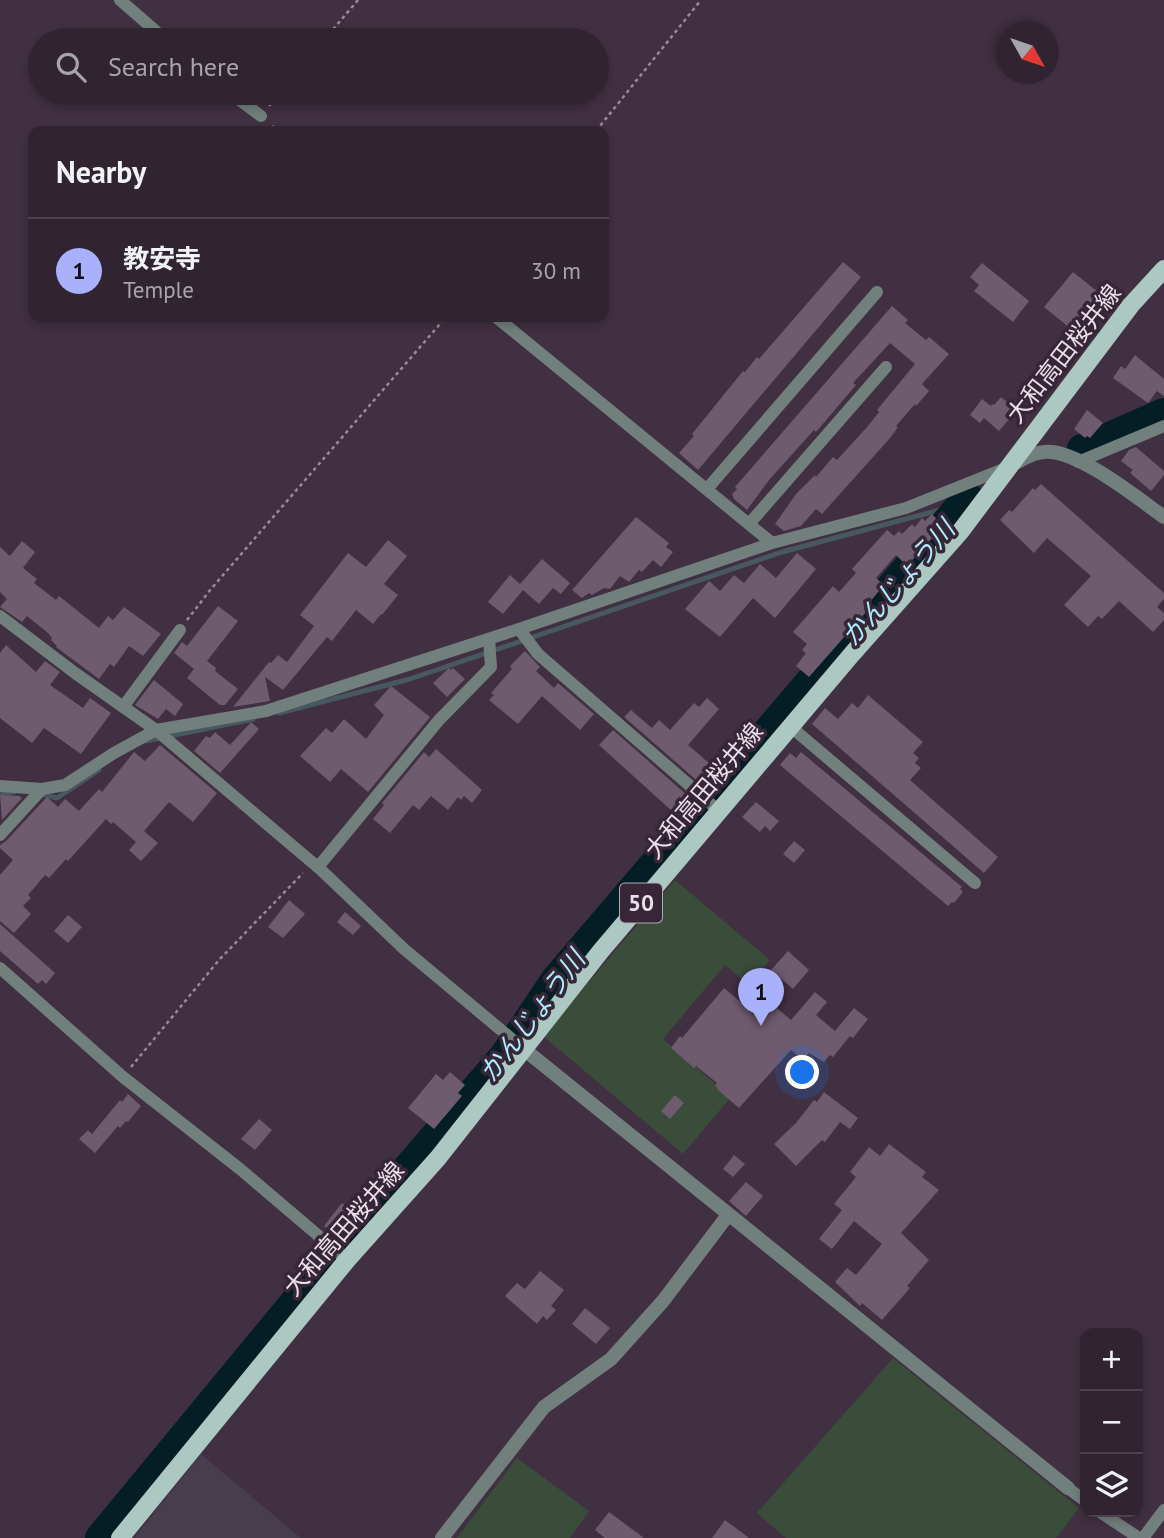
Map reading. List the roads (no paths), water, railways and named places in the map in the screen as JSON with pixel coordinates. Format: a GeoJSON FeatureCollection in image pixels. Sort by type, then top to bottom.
{"type":"FeatureCollection","features":[{"type":"Feature","properties":{"kind":"main road","name":"大和高田桜井線"},"geometry":{"type":"LineString","coordinates":[[120,1538],[340,1255],[438,1158],[518,1044],[600,952],[712,805],[791,727],[960,532],[1131,306],[1164,269]]}},
{"type":"Feature","properties":{"kind":"street"},"geometry":{"type":"LineString","coordinates":[[120,0],[152,28]]}},
{"type":"Feature","properties":{"kind":"street"},"geometry":{"type":"LineString","coordinates":[[246,105],[261,116]]}},
{"type":"Feature","properties":{"kind":"street"},"geometry":{"type":"LineString","coordinates":[[707,489],[877,292]]}},
{"type":"Feature","properties":{"kind":"street"},"geometry":{"type":"LineString","coordinates":[[502,322],[772,543]]}},
{"type":"Feature","properties":{"kind":"street"},"geometry":{"type":"LineString","coordinates":[[749,524],[886,367]]}},
{"type":"Feature","properties":{"kind":"street"},"geometry":{"type":"LineString","coordinates":[[1078,462],[1164,426]]}},
{"type":"Feature","properties":{"kind":"street"},"geometry":{"type":"LineString","coordinates":[[0,786],[42,789],[65,785],[156,730],[267,711],[772,543],[906,508],[1007,468],[1034,454],[1052,452],[1078,462],[1105,476],[1164,517]]}},
{"type":"Feature","properties":{"kind":"street"},"geometry":{"type":"LineString","coordinates":[[0,616],[156,730],[315,865],[404,949],[518,1044],[1080,1497]]}},
{"type":"Feature","properties":{"kind":"street"},"geometry":{"type":"LineString","coordinates":[[519,629],[538,654],[712,805]]}},
{"type":"Feature","properties":{"kind":"street"},"geometry":{"type":"LineString","coordinates":[[123,707],[180,630]]}},
{"type":"Feature","properties":{"kind":"street"},"geometry":{"type":"LineString","coordinates":[[315,865],[439,720],[491,667],[489,639]]}},
{"type":"Feature","properties":{"kind":"street"},"geometry":{"type":"LineString","coordinates":[[791,727],[975,883]]}},
{"type":"Feature","properties":{"kind":"street"},"geometry":{"type":"LineString","coordinates":[[0,835],[42,789]]}},
{"type":"Feature","properties":{"kind":"street"},"geometry":{"type":"LineString","coordinates":[[0,968],[123,1077],[240,1169],[340,1255]]}},
{"type":"Feature","properties":{"kind":"street"},"geometry":{"type":"LineString","coordinates":[[442,1538],[544,1407],[611,1359],[663,1301],[728,1215]]}},
{"type":"Feature","properties":{"kind":"street"},"geometry":{"type":"LineString","coordinates":[[1108,1517],[1141,1538],[1164,1510]]}},
{"type":"Feature","properties":{"kind":"waterway","name":"かんじょう川"},"geometry":{"type":"LineString","coordinates":[[1082,449],[1164,413]]}},
{"type":"Feature","properties":{"kind":"waterway","name":"かんじょう川"},"geometry":{"type":"LineString","coordinates":[[100,1538],[356,1228],[505,1055],[557,978],[962,504],[970,499]]}},
{"type":"Feature","properties":{"kind":"waterway"},"geometry":{"type":"LineString","coordinates":[[279,713],[410,679],[782,552],[962,504]]}},
{"type":"Feature","properties":{"kind":"waterway"},"geometry":{"type":"LineString","coordinates":[[146,741],[253,719]]}},
{"type":"Feature","properties":{"kind":"waterway"},"geometry":{"type":"LineString","coordinates":[[41,794],[57,798],[99,770]]}},
{"type":"Feature","properties":{"kind":"waterway"},"geometry":{"type":"LineString","coordinates":[[0,795],[14,792]]}},
{"type":"Feature","properties":{"kind":"place","name":"教安寺"},"geometry":{"type":"Point","coordinates":[761,1026]}}]}
